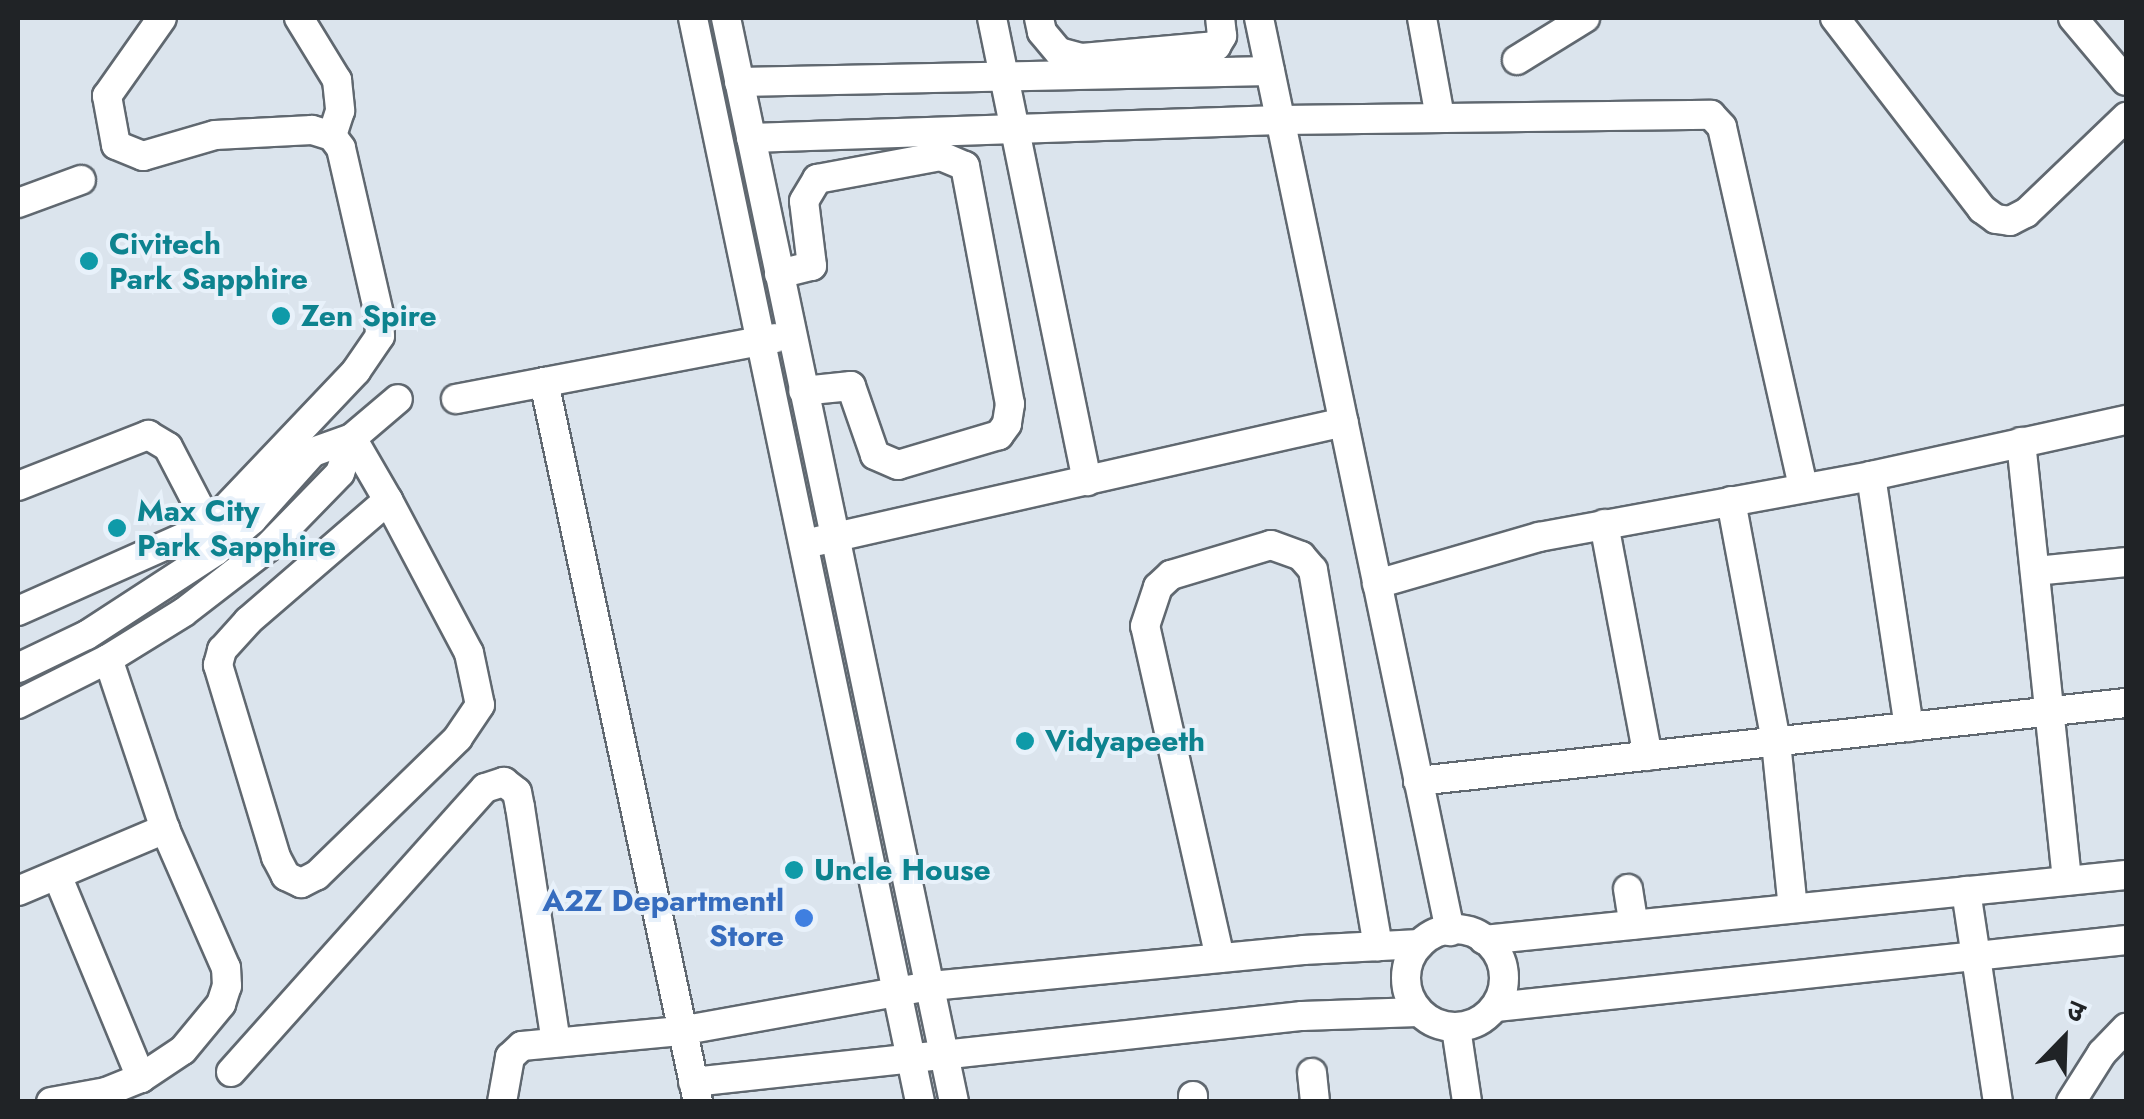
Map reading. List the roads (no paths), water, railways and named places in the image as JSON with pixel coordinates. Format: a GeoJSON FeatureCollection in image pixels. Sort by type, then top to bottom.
{"type":"FeatureCollection","features":[{"type":"Feature","properties":{"kind":"street"},"geometry":{"type":"LineString","coordinates":[[18,668],[87,635],[215,536],[356,370],[380,336],[379,314],[341,148],[332,136],[312,130],[215,135],[142,156],[116,145],[107,96],[131,56],[162,18]]}},
{"type":"Feature","properties":{"kind":"street"},"geometry":{"type":"LineString","coordinates":[[299,18],[337,80],[340,111],[332,136]]}},
{"type":"Feature","properties":{"kind":"street"},"geometry":{"type":"LineString","coordinates":[[693,18],[920,1102]]}},
{"type":"Feature","properties":{"kind":"street"},"geometry":{"type":"LineString","coordinates":[[726,18],[954,1102]]}},
{"type":"Feature","properties":{"kind":"street"},"geometry":{"type":"LineString","coordinates":[[992,18],[1087,481]]}},
{"type":"Feature","properties":{"kind":"street"},"geometry":{"type":"LineString","coordinates":[[1039,18],[1042,32],[1059,52],[1082,58],[1216,46],[1222,36],[1220,18]]}},
{"type":"Feature","properties":{"kind":"street"},"geometry":{"type":"LineString","coordinates":[[1259,18],[1450,931]]}},
{"type":"Feature","properties":{"kind":"street"},"geometry":{"type":"LineString","coordinates":[[1422,18],[1440,117]]}},
{"type":"Feature","properties":{"kind":"street"},"geometry":{"type":"LineString","coordinates":[[1518,60],[1584,18]]}},
{"type":"Feature","properties":{"kind":"street"},"geometry":{"type":"LineString","coordinates":[[1836,18],[1982,209],[1996,218],[2010,221],[2026,213],[2126,117]]}},
{"type":"Feature","properties":{"kind":"street"},"geometry":{"type":"LineString","coordinates":[[2074,18],[2126,81]]}},
{"type":"Feature","properties":{"kind":"street"},"geometry":{"type":"LineString","coordinates":[[740,82],[1270,72]]}},
{"type":"Feature","properties":{"kind":"street"},"geometry":{"type":"LineString","coordinates":[[751,138],[1281,120],[1697,112],[1719,119],[1803,487]]}},
{"type":"Feature","properties":{"kind":"street"},"geometry":{"type":"LineString","coordinates":[[779,274],[812,266],[804,200],[817,179],[941,156],[965,166],[1010,404],[1007,424],[998,435],[898,464],[885,462],[869,444],[851,386],[803,391]]}},
{"type":"Feature","properties":{"kind":"street"},"geometry":{"type":"LineString","coordinates":[[18,203],[81,180]]}},
{"type":"Feature","properties":{"kind":"street"},"geometry":{"type":"LineString","coordinates":[[456,399],[791,334]]}},
{"type":"Feature","properties":{"kind":"street"},"geometry":{"type":"LineString","coordinates":[[544,382],[696,1092],[946,1053],[1302,1016],[1418,1012]]}},
{"type":"Feature","properties":{"kind":"street"},"geometry":{"type":"LineString","coordinates":[[18,611],[252,520],[313,452],[352,438],[398,399]]}},
{"type":"Feature","properties":{"kind":"street"},"geometry":{"type":"LineString","coordinates":[[1378,584],[1538,537],[1871,476],[2126,420]]}},
{"type":"Feature","properties":{"kind":"street"},"geometry":{"type":"LineString","coordinates":[[802,545],[1344,422]]}},
{"type":"Feature","properties":{"kind":"street"},"geometry":{"type":"LineString","coordinates":[[18,486],[148,435],[168,446],[234,574]]}},
{"type":"Feature","properties":{"kind":"street"},"geometry":{"type":"LineString","coordinates":[[352,438],[388,500],[469,653],[480,705],[458,738],[317,875],[301,883],[286,876],[276,858],[220,684],[218,666],[222,650],[248,621],[388,500]]}},
{"type":"Feature","properties":{"kind":"street"},"geometry":{"type":"LineString","coordinates":[[18,704],[108,659],[184,612],[268,547],[340,473],[352,438]]}},
{"type":"Feature","properties":{"kind":"street"},"geometry":{"type":"LineString","coordinates":[[2020,442],[2066,880]]}},
{"type":"Feature","properties":{"kind":"street"},"geometry":{"type":"LineString","coordinates":[[1871,476],[1909,727]]}},
{"type":"Feature","properties":{"kind":"street"},"geometry":{"type":"LineString","coordinates":[[1732,502],[1776,742],[1793,908]]}},
{"type":"Feature","properties":{"kind":"street"},"geometry":{"type":"LineString","coordinates":[[1604,524],[1648,756]]}},
{"type":"Feature","properties":{"kind":"street"},"geometry":{"type":"LineString","coordinates":[[1220,958],[1145,626],[1158,587],[1170,574],[1270,545],[1301,556],[1312,570],[1378,946]]}},
{"type":"Feature","properties":{"kind":"street"},"geometry":{"type":"LineString","coordinates":[[2035,571],[2126,562]]}},
{"type":"Feature","properties":{"kind":"street"},"geometry":{"type":"LineString","coordinates":[[51,1102],[106,1092],[141,1078],[184,1050],[221,1004],[227,986],[226,968],[165,829],[108,659]]}},
{"type":"Feature","properties":{"kind":"street"},"geometry":{"type":"LineString","coordinates":[[1418,781],[2126,703]]}},
{"type":"Feature","properties":{"kind":"street"},"geometry":{"type":"LineString","coordinates":[[231,1072],[484,788],[504,782],[517,792],[520,807],[556,1042]]}},
{"type":"Feature","properties":{"kind":"street"},"geometry":{"type":"LineString","coordinates":[[18,891],[165,829]]}},
{"type":"Feature","properties":{"kind":"street"},"geometry":{"type":"LineString","coordinates":[[1484,940],[2126,874]]}},
{"type":"Feature","properties":{"kind":"street"},"geometry":{"type":"LineString","coordinates":[[57,875],[141,1078]]}},
{"type":"Feature","properties":{"kind":"street"},"geometry":{"type":"LineString","coordinates":[[1628,889],[1634,924]]}},
{"type":"Feature","properties":{"kind":"street"},"geometry":{"type":"LineString","coordinates":[[1966,891],[1998,1102]]}},
{"type":"Feature","properties":{"kind":"street"},"geometry":{"type":"LineString","coordinates":[[502,1102],[515,1048],[680,1031],[930,986],[1220,958],[1420,944],[1450,931],[1476,934],[1503,965],[1504,984],[1496,1007],[1480,1021],[1456,1028],[1434,1022],[1418,1012],[1406,986],[1407,970],[1420,944]]}},
{"type":"Feature","properties":{"kind":"street"},"geometry":{"type":"LineString","coordinates":[[1496,1007],[2126,940]]}},
{"type":"Feature","properties":{"kind":"street"},"geometry":{"type":"LineString","coordinates":[[1456,1028],[1467,1102]]}},
{"type":"Feature","properties":{"kind":"street"},"geometry":{"type":"LineString","coordinates":[[2071,1102],[2102,1053],[2126,1028]]}},
{"type":"Feature","properties":{"kind":"place","name":"Civitech Park Sapphire"},"geometry":{"type":"Point","coordinates":[89,261]}},
{"type":"Feature","properties":{"kind":"place","name":"Zen Spire"},"geometry":{"type":"Point","coordinates":[281,316]}},
{"type":"Feature","properties":{"kind":"place","name":"Max City Park Sapphire"},"geometry":{"type":"Point","coordinates":[117,528]}},
{"type":"Feature","properties":{"kind":"place","name":"Vidyapeeth"},"geometry":{"type":"Point","coordinates":[1025,741]}},
{"type":"Feature","properties":{"kind":"place","name":"Uncle House"},"geometry":{"type":"Point","coordinates":[794,870]}},
{"type":"Feature","properties":{"kind":"place","name":"A2Z Departmentl Store"},"geometry":{"type":"Point","coordinates":[804,918]}}]}
